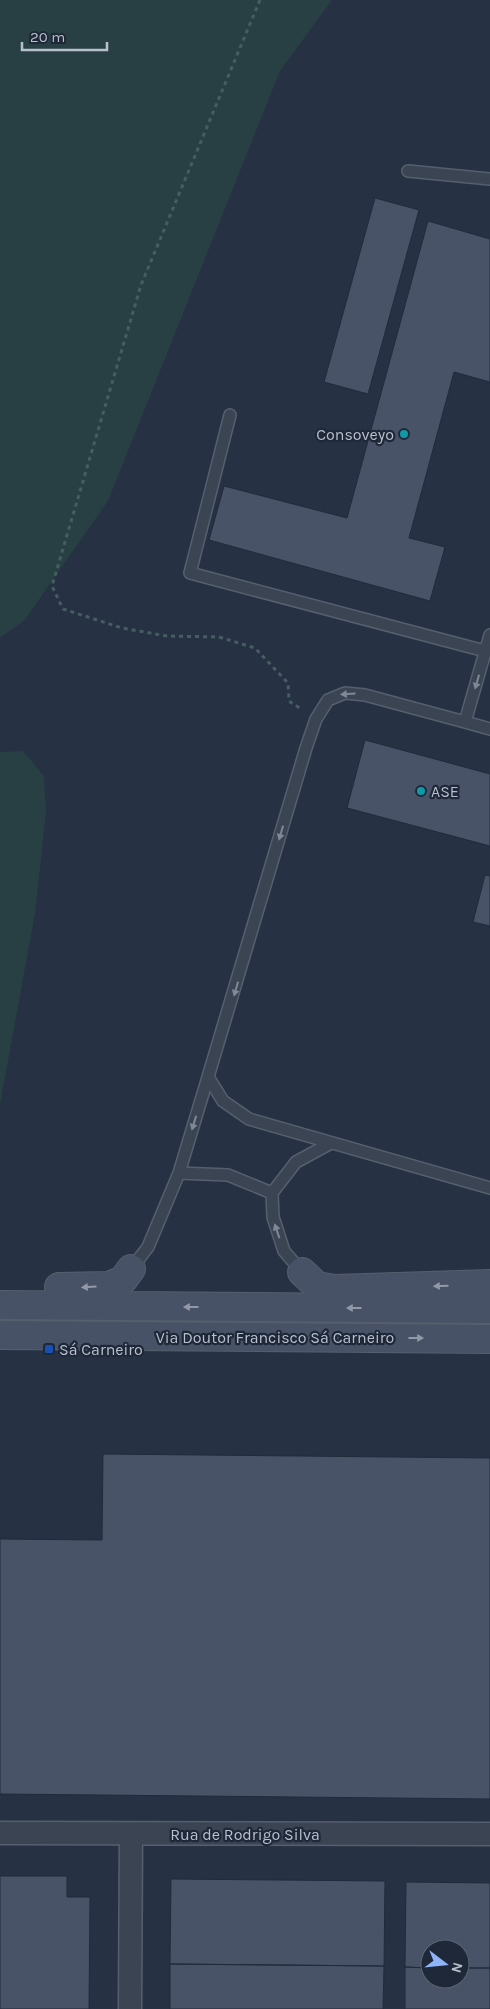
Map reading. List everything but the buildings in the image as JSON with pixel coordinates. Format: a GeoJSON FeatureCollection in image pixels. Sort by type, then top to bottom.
{"type":"FeatureCollection","features":[{"type":"Feature","properties":{"kind":"main road"},"geometry":{"type":"LineString","coordinates":[[0,1297],[37,1287],[109,1286],[123,1280],[131,1269]]}},
{"type":"Feature","properties":{"kind":"main road"},"geometry":{"type":"LineString","coordinates":[[302,1272],[317,1286],[335,1289],[490,1284]]}},
{"type":"Feature","properties":{"kind":"main road","name":"Via Doutor Francisco Sá Carneiro"},"geometry":{"type":"LineString","coordinates":[[0,1305],[490,1309]]}},
{"type":"Feature","properties":{"kind":"main road","name":"Via Doutor Francisco Sá Carneiro"},"geometry":{"type":"LineString","coordinates":[[0,1334],[490,1339]]}},
{"type":"Feature","properties":{"kind":"street","name":"Rua de Rodrigo Silva"},"geometry":{"type":"LineString","coordinates":[[0,1833],[490,1834]]}},
{"type":"Feature","properties":{"kind":"street"},"geometry":{"type":"LineString","coordinates":[[130,2009],[131,1834]]}},
{"type":"Feature","properties":{"kind":"lane"},"geometry":{"type":"LineString","coordinates":[[408,171],[490,179]]}},
{"type":"Feature","properties":{"kind":"lane"},"geometry":{"type":"LineString","coordinates":[[230,416],[190,573],[486,651]]}},
{"type":"Feature","properties":{"kind":"lane"},"geometry":{"type":"LineString","coordinates":[[465,722],[490,635]]}},
{"type":"Feature","properties":{"kind":"lane"},"geometry":{"type":"LineString","coordinates":[[131,1269],[148,1247],[179,1173],[306,748],[316,719],[328,700],[345,693],[365,695],[490,730]]}},
{"type":"Feature","properties":{"kind":"lane"},"geometry":{"type":"LineString","coordinates":[[208,1077],[223,1101],[249,1119],[490,1188]]}},
{"type":"Feature","properties":{"kind":"lane"},"geometry":{"type":"LineString","coordinates":[[302,1272],[284,1251],[273,1217],[272,1193],[296,1162],[331,1143]]}},
{"type":"Feature","properties":{"kind":"lane"},"geometry":{"type":"LineString","coordinates":[[179,1173],[228,1175],[272,1193]]}},
{"type":"Feature","properties":{"kind":"path"},"geometry":{"type":"LineString","coordinates":[[260,0],[141,286],[52,586],[63,609],[122,628],[166,636],[219,638],[255,648],[288,682],[289,701],[316,719]]}},
{"type":"Feature","properties":{"kind":"green space"},"geometry":{"type":"Polygon","coordinates":[[[0,0],[332,0],[280,71],[108,501],[24,621],[0,638],[0,0]]]}},
{"type":"Feature","properties":{"kind":"green space"},"geometry":{"type":"Polygon","coordinates":[[[23,751],[44,776],[46,812],[35,913],[0,1105],[0,752],[23,751]]]}},
{"type":"Feature","properties":{"kind":"place","name":"Consoveyo"},"geometry":{"type":"Point","coordinates":[404,434]}},
{"type":"Feature","properties":{"kind":"place","name":"ASE"},"geometry":{"type":"Point","coordinates":[421,791]}},
{"type":"Feature","properties":{"kind":"place","name":"Sá Carneiro"},"geometry":{"type":"Point","coordinates":[49,1349]}}]}
